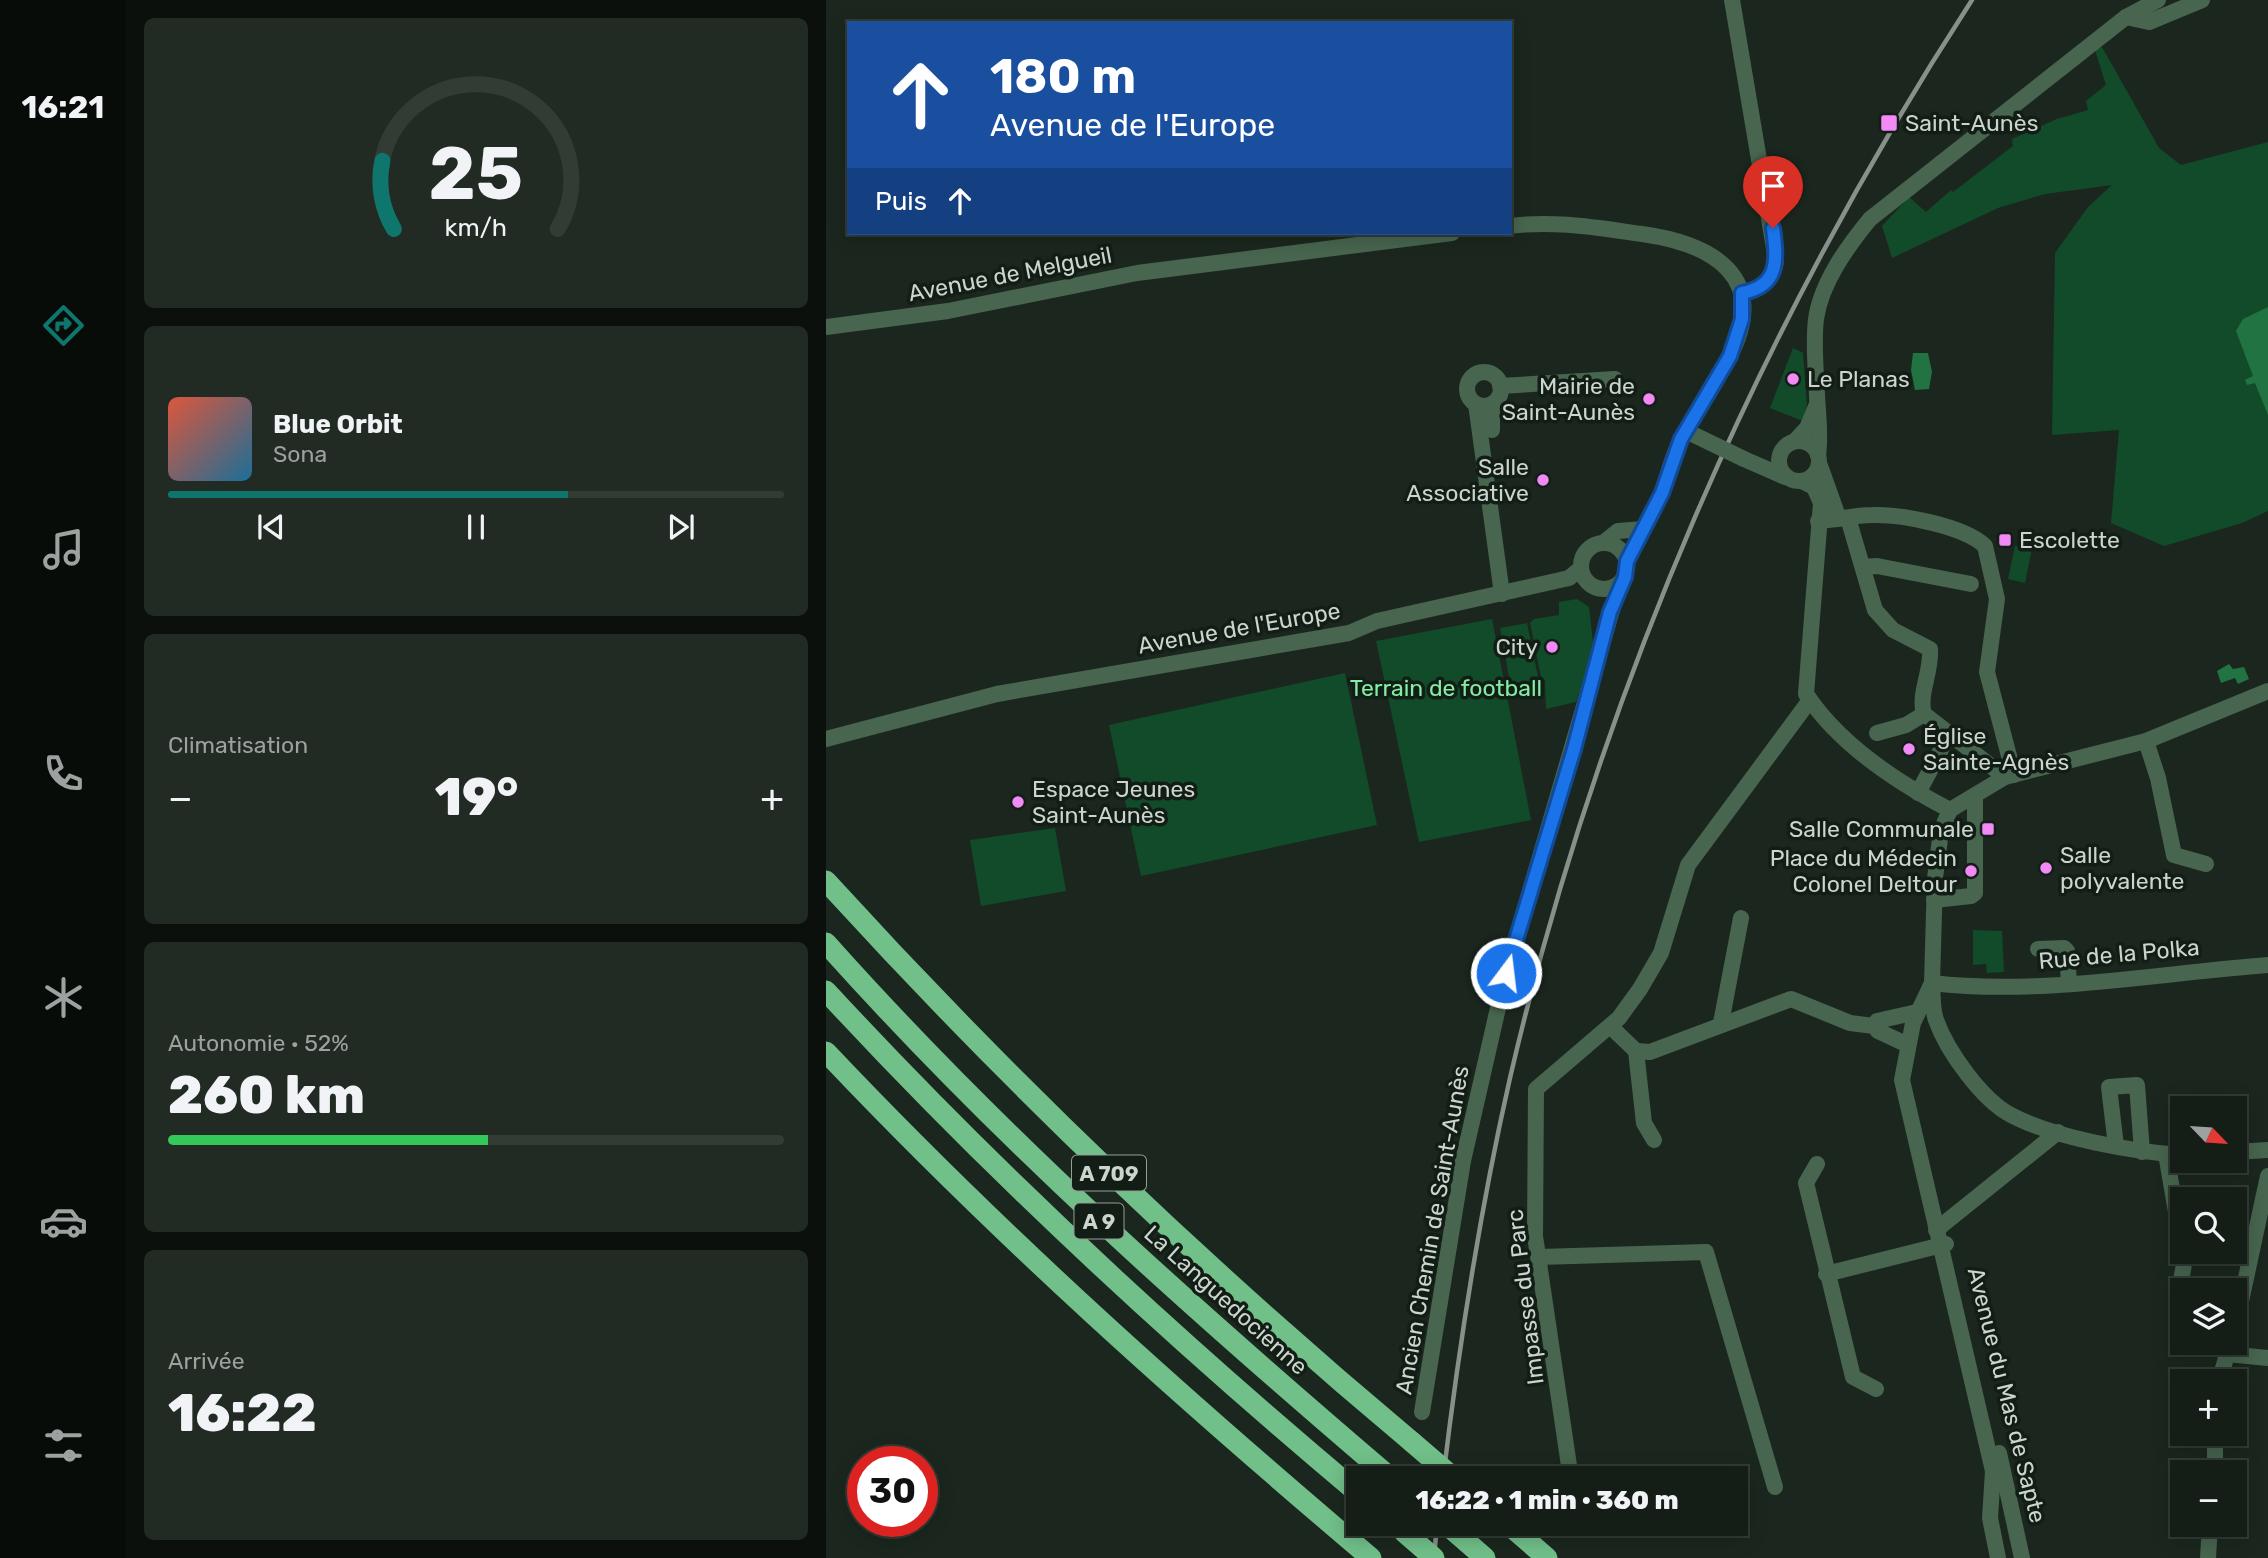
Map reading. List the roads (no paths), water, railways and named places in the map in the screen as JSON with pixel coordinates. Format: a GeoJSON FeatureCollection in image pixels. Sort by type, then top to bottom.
{"type":"FeatureCollection","features":[{"type":"Feature","properties":{"kind":"highway","name":"A 709"},"geometry":{"type":"LineString","coordinates":[[826,881],[983,1050],[1150,1213],[1440,1466]]}},
{"type":"Feature","properties":{"kind":"highway","name":"La Languedocienne"},"geometry":{"type":"LineString","coordinates":[[826,943],[962,1087],[1089,1211],[1217,1329],[1377,1466]]}},
{"type":"Feature","properties":{"kind":"highway","name":"A 9"},"geometry":{"type":"LineString","coordinates":[[826,991],[953,1125],[1060,1229],[1186,1345],[1346,1483]]}},
{"type":"Feature","properties":{"kind":"highway"},"geometry":{"type":"LineString","coordinates":[[826,1052],[937,1167],[1083,1306],[1224,1434],[1371,1558]]}},
{"type":"Feature","properties":{"kind":"highway"},"geometry":{"type":"LineString","coordinates":[[1408,1536],[1434,1558]]}},
{"type":"Feature","properties":{"kind":"highway"},"geometry":{"type":"LineString","coordinates":[[1459,1536],[1485,1558]]}},
{"type":"Feature","properties":{"kind":"highway"},"geometry":{"type":"LineString","coordinates":[[1522,1536],[1547,1558]]}},
{"type":"Feature","properties":{"kind":"street"},"geometry":{"type":"LineString","coordinates":[[1732,0],[1776,260],[1773,276],[1768,283],[1742,293]]}},
{"type":"Feature","properties":{"kind":"street"},"geometry":{"type":"LineString","coordinates":[[1802,481],[1814,475],[1818,459],[1821,417],[1818,402],[1816,317],[1837,267],[1860,231],[1870,219],[2126,17],[2158,0]]}},
{"type":"Feature","properties":{"kind":"street"},"geometry":{"type":"LineString","coordinates":[[2126,17],[2149,22],[2202,0]]}},
{"type":"Feature","properties":{"kind":"street"},"geometry":{"type":"LineString","coordinates":[[1512,226],[1539,222],[1577,225],[1682,241],[1706,251],[1726,265],[1742,293],[1742,319],[1730,356],[1686,431],[1641,533],[1616,550],[1588,548],[1575,573],[1596,588],[1610,612]]}},
{"type":"Feature","properties":{"kind":"street","name":"Avenue de Melgueil"},"geometry":{"type":"LineString","coordinates":[[826,327],[948,311],[1138,273],[1436,235]]}},
{"type":"Feature","properties":{"kind":"street"},"geometry":{"type":"LineString","coordinates":[[1484,404],[1499,396],[1500,386],[1490,372],[1473,375],[1467,391],[1490,412],[1506,593]]}},
{"type":"Feature","properties":{"kind":"street"},"geometry":{"type":"LineString","coordinates":[[1500,386],[1615,379]]}},
{"type":"Feature","properties":{"kind":"street"},"geometry":{"type":"LineString","coordinates":[[1746,460],[1764,459],[1788,446],[1807,428],[1818,402]]}},
{"type":"Feature","properties":{"kind":"street"},"geometry":{"type":"LineString","coordinates":[[1686,431],[1746,460],[1814,487],[1821,503],[1805,688],[1810,700],[1852,744],[1918,793],[1950,810],[2010,776],[2146,741],[2268,691]]}},
{"type":"Feature","properties":{"kind":"street"},"geometry":{"type":"LineString","coordinates":[[1788,446],[1809,444],[1818,459],[1863,567],[1875,610],[1893,630],[1930,649],[1931,662],[1922,706],[1924,714],[2010,776]]}},
{"type":"Feature","properties":{"kind":"street"},"geometry":{"type":"LineString","coordinates":[[1785,477],[1779,464],[1788,446]]}},
{"type":"Feature","properties":{"kind":"street"},"geometry":{"type":"LineString","coordinates":[[1818,521],[1871,514],[1968,534],[1985,546],[1997,599],[1987,672],[2010,776]]}},
{"type":"Feature","properties":{"kind":"street"},"geometry":{"type":"LineString","coordinates":[[1596,588],[1614,587],[1620,583],[1627,569],[1616,550],[1618,531],[1641,533]]}},
{"type":"Feature","properties":{"kind":"street"},"geometry":{"type":"LineString","coordinates":[[1863,567],[1877,566],[1971,584]]}},
{"type":"Feature","properties":{"kind":"street","name":"Avenue de l'Europe"},"geometry":{"type":"LineString","coordinates":[[826,739],[997,694],[1349,633],[1377,621],[1506,593],[1575,573]]}},
{"type":"Feature","properties":{"kind":"street","name":"Ancien Chemin de Saint-Aunès"},"geometry":{"type":"LineString","coordinates":[[1422,1412],[1463,1161],[1506,973],[1574,749],[1620,583]]}},
{"type":"Feature","properties":{"kind":"street","name":"Impasse du Parc"},"geometry":{"type":"LineString","coordinates":[[1569,1466],[1535,1236],[1536,1089],[1610,1026],[1640,989],[1661,953],[1688,865],[1810,700]]}},
{"type":"Feature","properties":{"kind":"street"},"geometry":{"type":"LineString","coordinates":[[1877,733],[1906,725],[1924,714]]}},
{"type":"Feature","properties":{"kind":"street"},"geometry":{"type":"LineString","coordinates":[[1918,793],[1950,733]]}},
{"type":"Feature","properties":{"kind":"street"},"geometry":{"type":"LineString","coordinates":[[2146,741],[2158,778],[2174,855],[2206,864]]}},
{"type":"Feature","properties":{"kind":"street"},"geometry":{"type":"LineString","coordinates":[[1934,900],[1971,896],[1975,893],[1975,797]]}},
{"type":"Feature","properties":{"kind":"street","name":"Avenue du Mas de Sapte"},"geometry":{"type":"LineString","coordinates":[[1950,810],[1941,831],[1934,900],[1932,983],[1917,1012],[1908,1045],[1905,1071],[1910,1078],[1942,1245],[1993,1471],[1990,1518],[1998,1558]]}},
{"type":"Feature","properties":{"kind":"street"},"geometry":{"type":"LineString","coordinates":[[1721,1023],[1741,918]]}},
{"type":"Feature","properties":{"kind":"street"},"geometry":{"type":"LineString","coordinates":[[2038,949],[2067,951],[2069,984]]}},
{"type":"Feature","properties":{"kind":"street","name":"Rue de la Polka"},"geometry":{"type":"LineString","coordinates":[[1932,983],[2069,984],[2155,979],[2172,972],[2268,965]]}},
{"type":"Feature","properties":{"kind":"street"},"geometry":{"type":"LineString","coordinates":[[1932,983],[1936,1020],[1975,1087],[2010,1115],[2058,1132],[2143,1152],[2170,1154]]}},
{"type":"Feature","properties":{"kind":"street"},"geometry":{"type":"LineString","coordinates":[[1636,1051],[1650,1052],[1721,1023],[1791,999],[1850,1023],[1874,1026],[1878,1031],[1908,1045]]}},
{"type":"Feature","properties":{"kind":"street"},"geometry":{"type":"LineString","coordinates":[[1874,1026],[1877,1021],[1917,1012]]}},
{"type":"Feature","properties":{"kind":"street"},"geometry":{"type":"LineString","coordinates":[[1610,1026],[1636,1051],[1644,1123],[1654,1140]]}},
{"type":"Feature","properties":{"kind":"street"},"geometry":{"type":"LineString","coordinates":[[2116,1146],[2109,1087],[2137,1085],[2143,1152]]}},
{"type":"Feature","properties":{"kind":"street"},"geometry":{"type":"LineString","coordinates":[[1939,1228],[2058,1132]]}},
{"type":"Feature","properties":{"kind":"street"},"geometry":{"type":"LineString","coordinates":[[2247,1151],[2268,1150]]}},
{"type":"Feature","properties":{"kind":"street"},"geometry":{"type":"LineString","coordinates":[[1817,1164],[1805,1183],[1853,1377],[1876,1389]]}},
{"type":"Feature","properties":{"kind":"street"},"geometry":{"type":"LineString","coordinates":[[2246,1278],[2268,1176]]}},
{"type":"Feature","properties":{"kind":"street"},"geometry":{"type":"LineString","coordinates":[[1826,1274],[1942,1245]]}},
{"type":"Feature","properties":{"kind":"street","name":"Avenue du Mas de Sapte"},"geometry":{"type":"LineString","coordinates":[[1942,1245],[1988,1404],[2022,1558]]}},
{"type":"Feature","properties":{"kind":"street"},"geometry":{"type":"LineString","coordinates":[[1539,1256],[1706,1252],[1775,1487]]}},
{"type":"Feature","properties":{"kind":"street"},"geometry":{"type":"LineString","coordinates":[[2247,1353],[2268,1358]]}},
{"type":"Feature","properties":{"kind":"street"},"geometry":{"type":"LineString","coordinates":[[2208,1558],[2209,1537]]}},
{"type":"Feature","properties":{"kind":"railway"},"geometry":{"type":"LineString","coordinates":[[1445,1466],[1471,1278],[1510,1078],[1547,935],[1590,795],[1639,656],[1694,519],[1755,385],[1822,254],[1894,125],[1972,0]]}},
{"type":"Feature","properties":{"kind":"railway"},"geometry":{"type":"LineString","coordinates":[[1434,1558],[1436,1536]]}},
{"type":"Feature","properties":{"kind":"place","name":"Saint-Aunès"},"geometry":{"type":"Point","coordinates":[1889,123]}},
{"type":"Feature","properties":{"kind":"place","name":"Le Planas"},"geometry":{"type":"Point","coordinates":[1793,379]}},
{"type":"Feature","properties":{"kind":"place","name":"Mairie de Saint-Aunès"},"geometry":{"type":"Point","coordinates":[1649,399]}},
{"type":"Feature","properties":{"kind":"place","name":"Salle Associative"},"geometry":{"type":"Point","coordinates":[1543,480]}},
{"type":"Feature","properties":{"kind":"place","name":"Escolette"},"geometry":{"type":"Point","coordinates":[2005,540]}},
{"type":"Feature","properties":{"kind":"place","name":"City"},"geometry":{"type":"Point","coordinates":[1552,647]}},
{"type":"Feature","properties":{"kind":"place","name":"Église Sainte-Agnès"},"geometry":{"type":"Point","coordinates":[1909,749]}},
{"type":"Feature","properties":{"kind":"place","name":"Espace Jeunes Saint-Aunès"},"geometry":{"type":"Point","coordinates":[1018,802]}},
{"type":"Feature","properties":{"kind":"place","name":"Salle Communale"},"geometry":{"type":"Point","coordinates":[1988,829]}},
{"type":"Feature","properties":{"kind":"place","name":"Salle polyvalente"},"geometry":{"type":"Point","coordinates":[2046,868]}},
{"type":"Feature","properties":{"kind":"place","name":"Place du Médecin Colonel Deltour"},"geometry":{"type":"Point","coordinates":[1971,871]}},
{"type":"Feature","properties":{"kind":"park label","name":"Terrain de football"},"geometry":{"type":"Point","coordinates":[1446,688]}}]}
